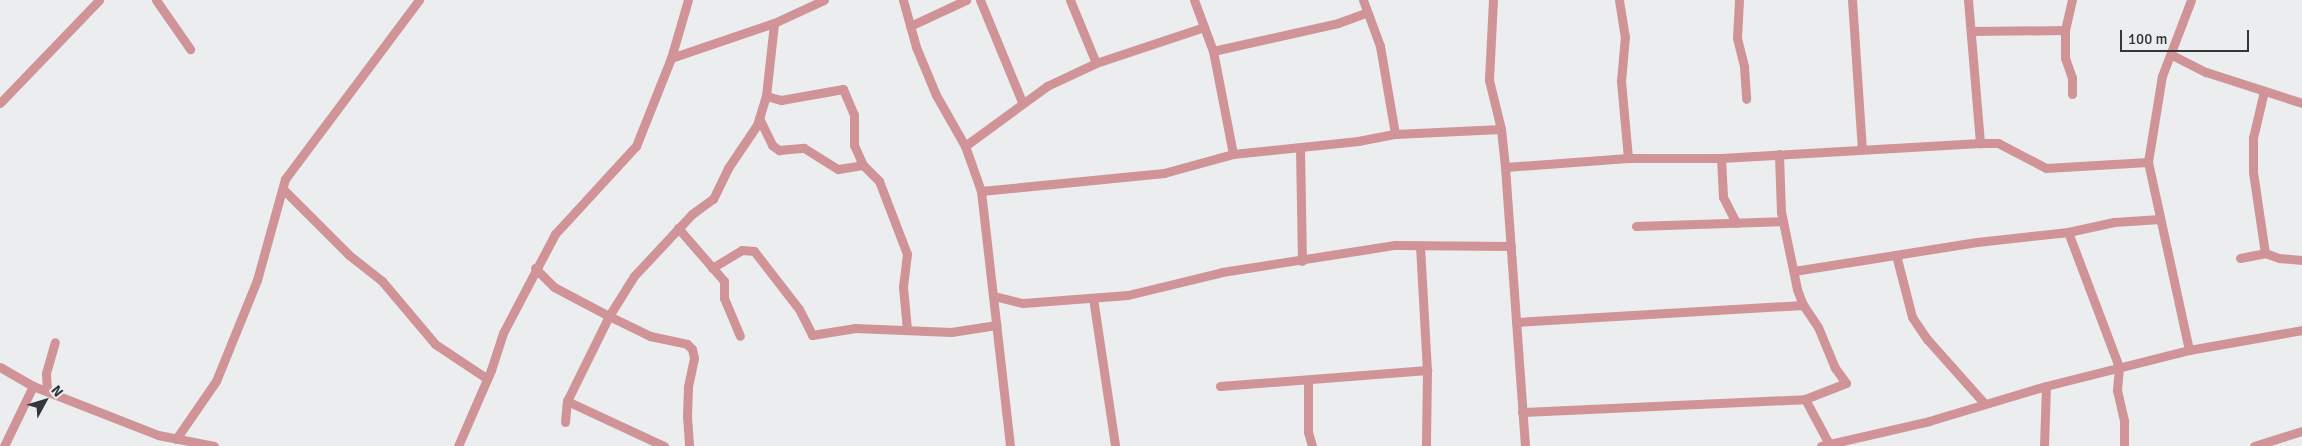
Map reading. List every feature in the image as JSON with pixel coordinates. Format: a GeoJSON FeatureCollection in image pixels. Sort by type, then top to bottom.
{"type":"FeatureCollection","features":[{"type":"Feature","properties":{"kind":"street"},"geometry":{"type":"LineString","coordinates":[[0,103],[99,0]]}},
{"type":"Feature","properties":{"kind":"street"},"geometry":{"type":"LineString","coordinates":[[156,0],[190,49]]}},
{"type":"Feature","properties":{"kind":"street"},"geometry":{"type":"LineString","coordinates":[[176,439],[216,381],[257,280],[260,261],[284,190],[285,179],[419,0]]}},
{"type":"Feature","properties":{"kind":"street"},"geometry":{"type":"LineString","coordinates":[[458,446],[502,333],[535,268],[555,234],[636,146],[671,58],[688,0]]}},
{"type":"Feature","properties":{"kind":"street"},"geometry":{"type":"LineString","coordinates":[[671,58],[774,23],[824,0]]}},
{"type":"Feature","properties":{"kind":"street"},"geometry":{"type":"LineString","coordinates":[[903,0],[916,47],[936,95],[965,146],[981,191],[1010,446]]}},
{"type":"Feature","properties":{"kind":"street"},"geometry":{"type":"LineString","coordinates":[[910,26],[966,0]]}},
{"type":"Feature","properties":{"kind":"street"},"geometry":{"type":"LineString","coordinates":[[980,0],[1022,102]]}},
{"type":"Feature","properties":{"kind":"street"},"geometry":{"type":"LineString","coordinates":[[1070,0],[1096,63]]}},
{"type":"Feature","properties":{"kind":"street"},"geometry":{"type":"LineString","coordinates":[[1194,0],[1214,51],[1233,154]]}},
{"type":"Feature","properties":{"kind":"street"},"geometry":{"type":"LineString","coordinates":[[1362,0],[1365,13],[1376,27],[1395,134]]}},
{"type":"Feature","properties":{"kind":"street"},"geometry":{"type":"LineString","coordinates":[[1493,0],[1489,80],[1501,129],[1505,167],[1524,446]]}},
{"type":"Feature","properties":{"kind":"street"},"geometry":{"type":"LineString","coordinates":[[1619,0],[1625,36],[1621,81],[1628,158]]}},
{"type":"Feature","properties":{"kind":"street"},"geometry":{"type":"LineString","coordinates":[[1740,0],[1737,38],[1746,99]]}},
{"type":"Feature","properties":{"kind":"street"},"geometry":{"type":"LineString","coordinates":[[1852,0],[1862,149]]}},
{"type":"Feature","properties":{"kind":"street"},"geometry":{"type":"LineString","coordinates":[[1968,0],[1980,142]]}},
{"type":"Feature","properties":{"kind":"street"},"geometry":{"type":"LineString","coordinates":[[2072,0],[2066,30],[2065,58],[2072,78],[2072,94]]}},
{"type":"Feature","properties":{"kind":"street"},"geometry":{"type":"LineString","coordinates":[[2188,350],[2148,162],[2157,97],[2191,0]]}},
{"type":"Feature","properties":{"kind":"street"},"geometry":{"type":"LineString","coordinates":[[1214,51],[1338,23],[1365,13]]}},
{"type":"Feature","properties":{"kind":"street"},"geometry":{"type":"LineString","coordinates":[[565,422],[567,401],[609,316],[643,262],[678,228],[713,199],[759,118],[766,96],[774,23]]}},
{"type":"Feature","properties":{"kind":"street"},"geometry":{"type":"LineString","coordinates":[[965,146],[1022,102],[1096,63],[1204,27]]}},
{"type":"Feature","properties":{"kind":"street"},"geometry":{"type":"LineString","coordinates":[[1972,31],[2066,30]]}},
{"type":"Feature","properties":{"kind":"street"},"geometry":{"type":"LineString","coordinates":[[2172,55],[2206,72],[2302,103]]}},
{"type":"Feature","properties":{"kind":"street"},"geometry":{"type":"LineString","coordinates":[[766,96],[781,100],[843,89],[854,115],[854,145],[863,165],[879,181],[907,254],[903,287],[907,329]]}},
{"type":"Feature","properties":{"kind":"street"},"geometry":{"type":"LineString","coordinates":[[2264,91],[2253,138],[2253,172],[2265,253]]}},
{"type":"Feature","properties":{"kind":"street"},"geometry":{"type":"LineString","coordinates":[[759,118],[772,145],[779,150],[804,148],[838,170],[863,165]]}},
{"type":"Feature","properties":{"kind":"street"},"geometry":{"type":"LineString","coordinates":[[981,191],[1164,173],[1233,154],[1300,148],[1395,134],[1501,129]]}},
{"type":"Feature","properties":{"kind":"street"},"geometry":{"type":"LineString","coordinates":[[1505,167],[1628,158],[1721,158],[1980,142],[1998,143],[2046,168],[2148,162]]}},
{"type":"Feature","properties":{"kind":"street"},"geometry":{"type":"LineString","coordinates":[[1300,148],[1302,261]]}},
{"type":"Feature","properties":{"kind":"street"},"geometry":{"type":"LineString","coordinates":[[1522,412],[1805,399],[1846,383],[1826,350],[1818,327],[1803,305],[1783,221],[1779,154]]}},
{"type":"Feature","properties":{"kind":"street"},"geometry":{"type":"LineString","coordinates":[[1721,158],[1723,197],[1736,222]]}},
{"type":"Feature","properties":{"kind":"street"},"geometry":{"type":"LineString","coordinates":[[284,190],[349,255],[382,280],[435,344],[486,378]]}},
{"type":"Feature","properties":{"kind":"street"},"geometry":{"type":"LineString","coordinates":[[1794,270],[2068,232],[2114,222],[2160,219]]}},
{"type":"Feature","properties":{"kind":"street"},"geometry":{"type":"LineString","coordinates":[[1636,226],[1783,221]]}},
{"type":"Feature","properties":{"kind":"street"},"geometry":{"type":"LineString","coordinates":[[678,228],[724,281],[724,298],[740,336]]}},
{"type":"Feature","properties":{"kind":"street"},"geometry":{"type":"LineString","coordinates":[[2068,232],[2119,367],[2117,390],[2124,421],[2124,446]]}},
{"type":"Feature","properties":{"kind":"street"},"geometry":{"type":"LineString","coordinates":[[994,296],[1024,303],[1128,295],[1222,272],[1395,246],[1420,246],[1440,243],[1510,246]]}},
{"type":"Feature","properties":{"kind":"street"},"geometry":{"type":"LineString","coordinates":[[1420,246],[1427,370],[1426,446]]}},
{"type":"Feature","properties":{"kind":"street"},"geometry":{"type":"LineString","coordinates":[[712,268],[742,250],[754,252],[799,309],[812,335],[855,328],[951,332],[996,325]]}},
{"type":"Feature","properties":{"kind":"street"},"geometry":{"type":"LineString","coordinates":[[2240,258],[2265,253],[2279,258],[2302,260]]}},
{"type":"Feature","properties":{"kind":"street"},"geometry":{"type":"LineString","coordinates":[[1896,255],[1912,317],[1927,339],[1985,404]]}},
{"type":"Feature","properties":{"kind":"street"},"geometry":{"type":"LineString","coordinates":[[535,268],[554,287],[609,316],[650,336],[687,344],[692,349],[694,358],[688,387],[689,446]]}},
{"type":"Feature","properties":{"kind":"street"},"geometry":{"type":"LineString","coordinates":[[1093,298],[1115,446]]}},
{"type":"Feature","properties":{"kind":"street"},"geometry":{"type":"LineString","coordinates":[[1516,322],[1803,305]]}},
{"type":"Feature","properties":{"kind":"street"},"geometry":{"type":"LineString","coordinates":[[1805,399],[1825,445],[2188,350],[2302,329]]}},
{"type":"Feature","properties":{"kind":"street"},"geometry":{"type":"LineString","coordinates":[[47,389],[46,373],[55,342]]}},
{"type":"Feature","properties":{"kind":"street"},"geometry":{"type":"LineString","coordinates":[[0,367],[34,386],[47,389],[158,435],[214,446]]}},
{"type":"Feature","properties":{"kind":"street"},"geometry":{"type":"LineString","coordinates":[[1220,386],[1296,378],[1308,381],[1427,370]]}},
{"type":"Feature","properties":{"kind":"street"},"geometry":{"type":"LineString","coordinates":[[1308,381],[1308,432],[1312,446]]}},
{"type":"Feature","properties":{"kind":"street"},"geometry":{"type":"LineString","coordinates":[[4,446],[34,386]]}},
{"type":"Feature","properties":{"kind":"street"},"geometry":{"type":"LineString","coordinates":[[2044,446],[2046,386]]}},
{"type":"Feature","properties":{"kind":"street"},"geometry":{"type":"LineString","coordinates":[[567,401],[664,446]]}},
{"type":"Feature","properties":{"kind":"street"},"geometry":{"type":"LineString","coordinates":[[2254,446],[2302,431]]}}]}
